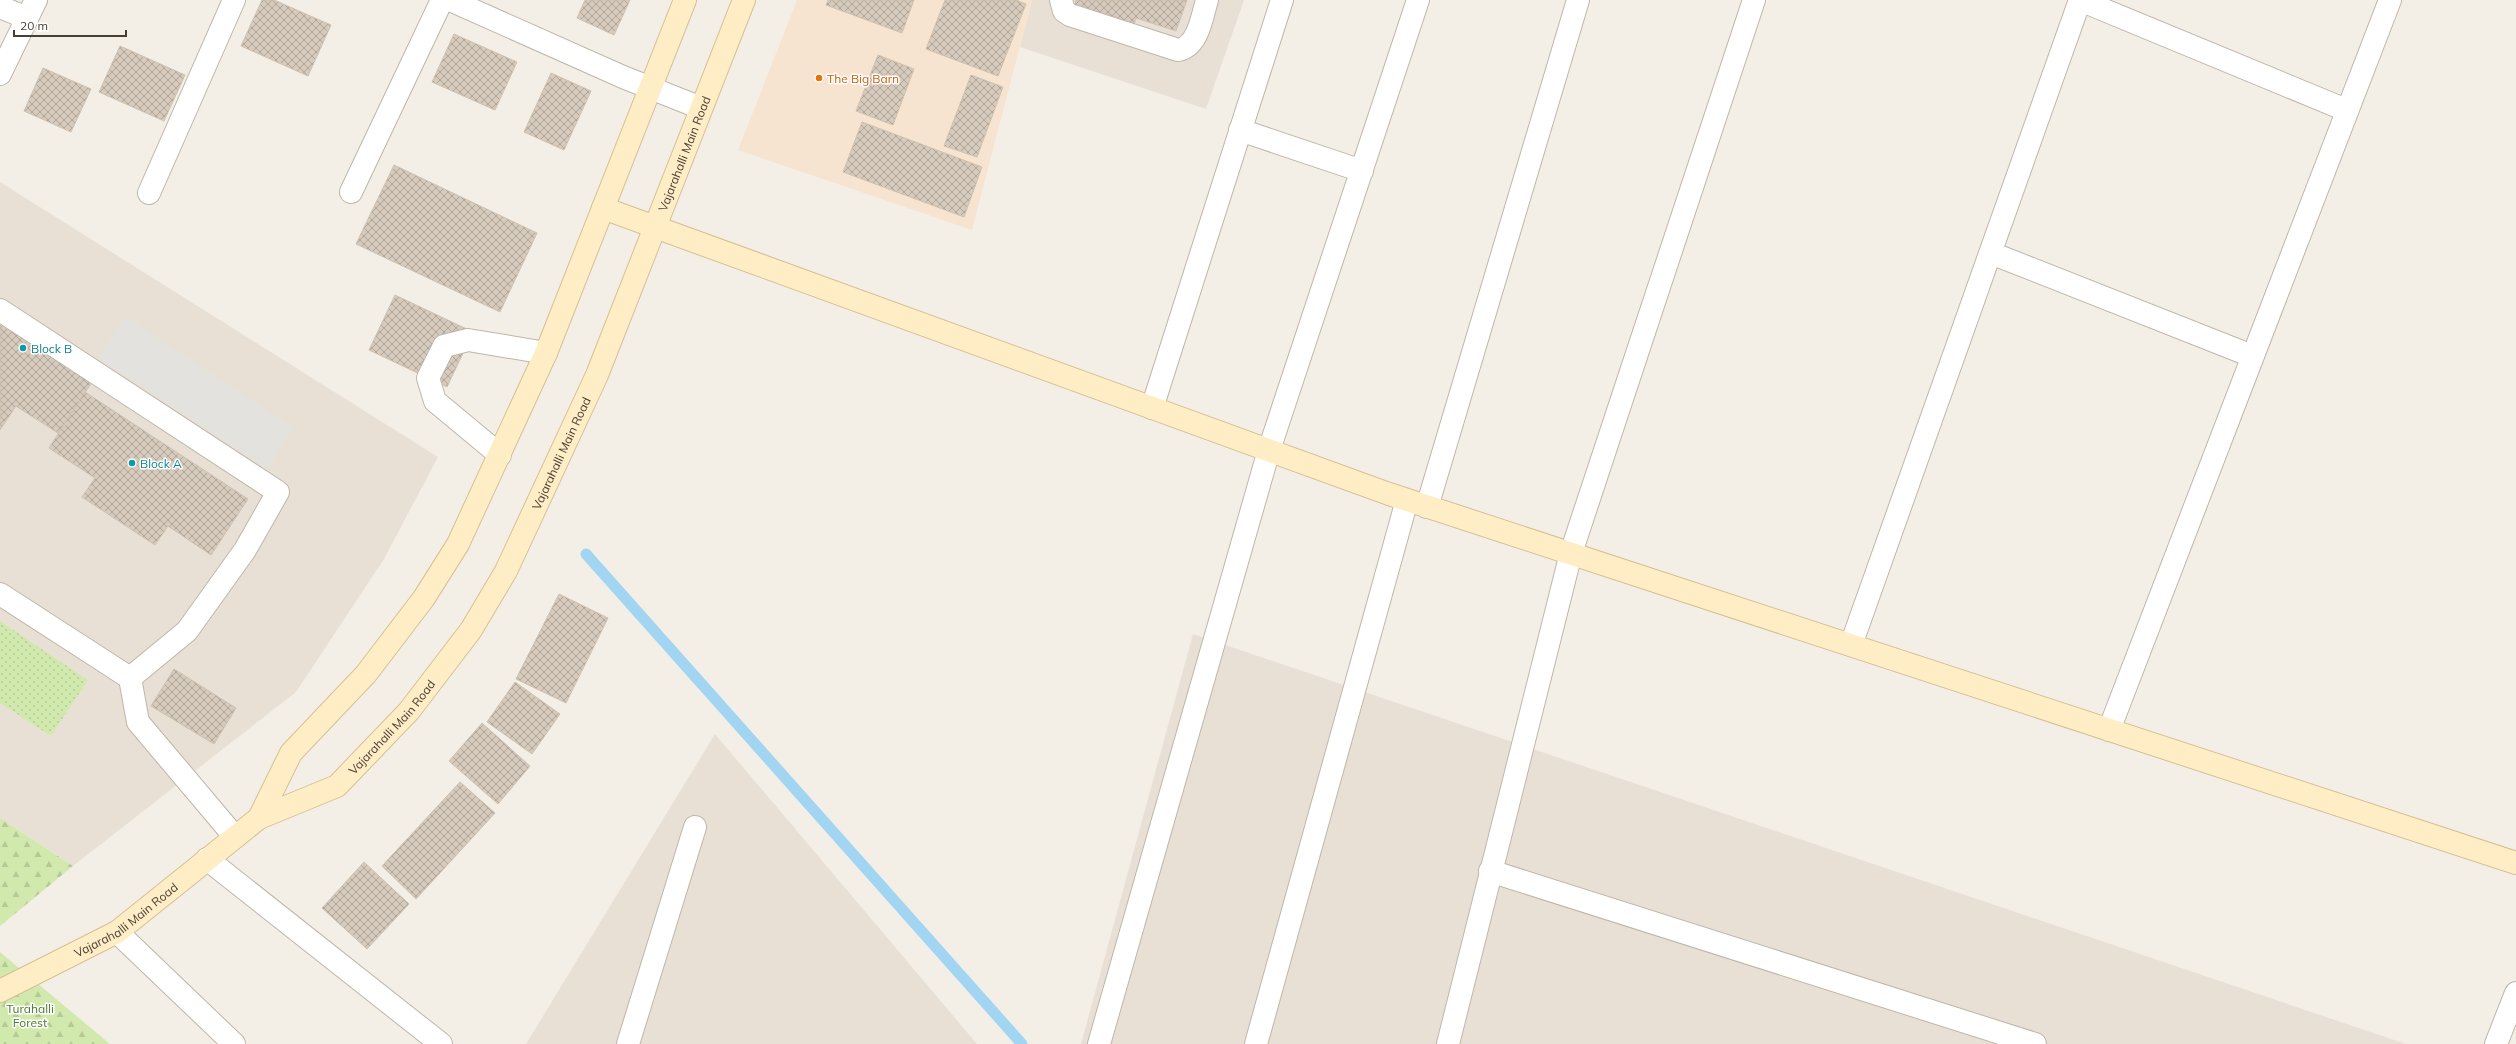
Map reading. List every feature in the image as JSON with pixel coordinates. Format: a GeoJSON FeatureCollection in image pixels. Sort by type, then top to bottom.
{"type":"FeatureCollection","features":[{"type":"Feature","properties":{"kind":"main road","name":"Vajarahalli Main Road"},"geometry":{"type":"LineString","coordinates":[[259,818],[291,753],[366,674],[424,598],[458,544],[546,353],[685,0]]}},
{"type":"Feature","properties":{"kind":"main road","name":"Vajarahalli Main Road"},"geometry":{"type":"LineString","coordinates":[[0,991],[117,932],[259,818],[337,786],[409,711],[470,630],[506,571],[551,478],[597,375],[744,0]]}},
{"type":"Feature","properties":{"kind":"main road"},"geometry":{"type":"LineString","coordinates":[[603,208],[1417,503],[2516,863]]}},
{"type":"Feature","properties":{"kind":"street"},"geometry":{"type":"LineString","coordinates":[[149,193],[234,0]]}},
{"type":"Feature","properties":{"kind":"street"},"geometry":{"type":"LineString","coordinates":[[350,192],[442,0]]}},
{"type":"Feature","properties":{"kind":"street"},"geometry":{"type":"LineString","coordinates":[[450,0],[650,88],[701,108]]}},
{"type":"Feature","properties":{"kind":"street"},"geometry":{"type":"LineString","coordinates":[[1061,0],[1064,11],[1070,15],[1178,50],[1185,49],[1191,44],[1207,0]]}},
{"type":"Feature","properties":{"kind":"street"},"geometry":{"type":"LineString","coordinates":[[1152,408],[1282,0]]}},
{"type":"Feature","properties":{"kind":"street"},"geometry":{"type":"LineString","coordinates":[[1099,1044],[1269,450],[1418,0]]}},
{"type":"Feature","properties":{"kind":"street"},"geometry":{"type":"LineString","coordinates":[[1256,1044],[1417,503],[1578,0]]}},
{"type":"Feature","properties":{"kind":"street"},"geometry":{"type":"LineString","coordinates":[[1448,1044],[1490,871],[1571,554],[1754,0]]}},
{"type":"Feature","properties":{"kind":"street"},"geometry":{"type":"LineString","coordinates":[[1851,645],[2080,0],[2118,7],[2346,110]]}},
{"type":"Feature","properties":{"kind":"street"},"geometry":{"type":"LineString","coordinates":[[2109,730],[2346,110],[2390,0]]}},
{"type":"Feature","properties":{"kind":"street"},"geometry":{"type":"LineString","coordinates":[[0,7],[31,9],[0,74]]}},
{"type":"Feature","properties":{"kind":"street"},"geometry":{"type":"LineString","coordinates":[[1240,130],[1362,171]]}},
{"type":"Feature","properties":{"kind":"street"},"geometry":{"type":"LineString","coordinates":[[1990,253],[2252,356]]}},
{"type":"Feature","properties":{"kind":"street"},"geometry":{"type":"LineString","coordinates":[[0,310],[278,492],[245,550],[187,631],[130,678]]}},
{"type":"Feature","properties":{"kind":"street"},"geometry":{"type":"LineString","coordinates":[[500,455],[435,401],[428,378],[444,346],[468,340],[546,353]]}},
{"type":"Feature","properties":{"kind":"street"},"geometry":{"type":"LineString","coordinates":[[0,594],[130,678],[138,722],[236,837]]}},
{"type":"Feature","properties":{"kind":"street"},"geometry":{"type":"LineString","coordinates":[[628,1044],[695,827]]}},
{"type":"Feature","properties":{"kind":"street"},"geometry":{"type":"LineString","coordinates":[[207,859],[440,1044]]}},
{"type":"Feature","properties":{"kind":"street"},"geometry":{"type":"LineString","coordinates":[[1490,871],[2035,1044]]}},
{"type":"Feature","properties":{"kind":"street"},"geometry":{"type":"LineString","coordinates":[[117,932],[234,1044]]}},
{"type":"Feature","properties":{"kind":"street"},"geometry":{"type":"LineString","coordinates":[[2496,1044],[2515,1001]]}},
{"type":"Feature","properties":{"kind":"shaded area"},"geometry":{"type":"Polygon","coordinates":[[[797,0],[1032,0],[972,230],[738,150],[797,0]]]}},
{"type":"Feature","properties":{"kind":"shaded area"},"geometry":{"type":"Polygon","coordinates":[[[1032,0],[1244,0],[1206,109],[1020,47],[1032,0]]]}},
{"type":"Feature","properties":{"kind":"shaded area"},"geometry":{"type":"Polygon","coordinates":[[[0,182],[438,457],[384,559],[296,692],[73,866],[0,818],[0,182]]]}},
{"type":"Feature","properties":{"kind":"shaded area"},"geometry":{"type":"Polygon","coordinates":[[[125,317],[293,428],[267,469],[98,358],[125,317]]]}},
{"type":"Feature","properties":{"kind":"shaded area"},"geometry":{"type":"Polygon","coordinates":[[[1193,634],[2406,1044],[1081,1044],[1193,634]]]}},
{"type":"Feature","properties":{"kind":"shaded area"},"geometry":{"type":"Polygon","coordinates":[[[715,734],[977,1044],[526,1044],[715,734]]]}},
{"type":"Feature","properties":{"kind":"green space"},"geometry":{"type":"Polygon","coordinates":[[[0,621],[88,680],[51,736],[0,703],[0,621]]]}},
{"type":"Feature","properties":{"kind":"green space"},"geometry":{"type":"Polygon","coordinates":[[[0,818],[73,866],[0,926],[0,818]]]}},
{"type":"Feature","properties":{"kind":"green space","name":"Turahalli Forest"},"geometry":{"type":"Polygon","coordinates":[[[0,952],[110,1044],[0,1044],[0,952]]]}},
{"type":"Feature","properties":{"kind":"building"},"geometry":{"type":"Polygon","coordinates":[[[262,0],[274,0],[331,25],[308,76],[241,46],[262,0]]]}},
{"type":"Feature","properties":{"kind":"building"},"geometry":{"type":"Polygon","coordinates":[[[585,0],[630,0],[614,35],[577,18],[585,0]]]}},
{"type":"Feature","properties":{"kind":"building"},"geometry":{"type":"Polygon","coordinates":[[[828,0],[914,0],[902,33],[826,5],[828,0]]]}},
{"type":"Feature","properties":{"kind":"building"},"geometry":{"type":"Polygon","coordinates":[[[945,0],[1016,0],[1026,4],[998,76],[926,49],[945,0]]]}},
{"type":"Feature","properties":{"kind":"building"},"geometry":{"type":"Polygon","coordinates":[[[1076,0],[1187,0],[1176,31],[1136,18],[1134,25],[1075,5],[1076,0]]]}},
{"type":"Feature","properties":{"kind":"building"},"geometry":{"type":"Polygon","coordinates":[[[454,34],[517,62],[495,110],[432,82],[454,34]]]}},
{"type":"Feature","properties":{"kind":"building"},"geometry":{"type":"Polygon","coordinates":[[[120,46],[185,75],[164,121],[99,92],[120,46]]]}},
{"type":"Feature","properties":{"kind":"building"},"geometry":{"type":"Polygon","coordinates":[[[878,55],[914,69],[893,125],[856,111],[878,55]]]}},
{"type":"Feature","properties":{"kind":"building"},"geometry":{"type":"Polygon","coordinates":[[[43,68],[91,89],[71,132],[24,111],[43,68]]]}},
{"type":"Feature","properties":{"kind":"building"},"geometry":{"type":"Polygon","coordinates":[[[551,73],[591,91],[564,150],[524,132],[551,73]]]}},
{"type":"Feature","properties":{"kind":"building"},"geometry":{"type":"Polygon","coordinates":[[[971,75],[1003,87],[977,157],[944,146],[971,75]]]}},
{"type":"Feature","properties":{"kind":"building"},"geometry":{"type":"Polygon","coordinates":[[[862,122],[982,167],[964,217],[843,172],[862,122]]]}},
{"type":"Feature","properties":{"kind":"building"},"geometry":{"type":"Polygon","coordinates":[[[394,165],[537,233],[500,312],[356,244],[394,165]]]}},
{"type":"Feature","properties":{"kind":"building"},"geometry":{"type":"Polygon","coordinates":[[[395,295],[473,332],[447,387],[369,350],[395,295]]]}},
{"type":"Feature","properties":{"kind":"building","name":"Block B"},"geometry":{"type":"Polygon","coordinates":[[[0,317],[94,379],[58,433],[16,406],[0,430],[0,317]]]}},
{"type":"Feature","properties":{"kind":"building","name":"Block A"},"geometry":{"type":"Polygon","coordinates":[[[85,392],[248,499],[211,555],[168,526],[155,545],[82,497],[95,478],[49,448],[85,392]]]}},
{"type":"Feature","properties":{"kind":"building"},"geometry":{"type":"Polygon","coordinates":[[[559,594],[608,618],[566,703],[516,679],[559,594]]]}},
{"type":"Feature","properties":{"kind":"building"},"geometry":{"type":"Polygon","coordinates":[[[174,669],[236,708],[214,744],[151,706],[174,669]]]}},
{"type":"Feature","properties":{"kind":"building"},"geometry":{"type":"Polygon","coordinates":[[[515,682],[560,714],[532,754],[487,722],[515,682]]]}},
{"type":"Feature","properties":{"kind":"building"},"geometry":{"type":"Polygon","coordinates":[[[482,723],[530,766],[498,804],[449,761],[482,723]]]}},
{"type":"Feature","properties":{"kind":"building"},"geometry":{"type":"Polygon","coordinates":[[[460,782],[495,813],[416,899],[382,866],[460,782]]]}},
{"type":"Feature","properties":{"kind":"building"},"geometry":{"type":"Polygon","coordinates":[[[364,862],[409,904],[367,949],[322,908],[364,862]]]}},
{"type":"Feature","properties":{"kind":"waterway"},"geometry":{"type":"LineString","coordinates":[[586,554],[1022,1044]]}},
{"type":"Feature","properties":{"kind":"place","name":"The Big Barn"},"geometry":{"type":"Point","coordinates":[819,78]}},
{"type":"Feature","properties":{"kind":"place","name":"Block B"},"geometry":{"type":"Point","coordinates":[23,348]}},
{"type":"Feature","properties":{"kind":"place","name":"Block A"},"geometry":{"type":"Point","coordinates":[132,463]}}]}
